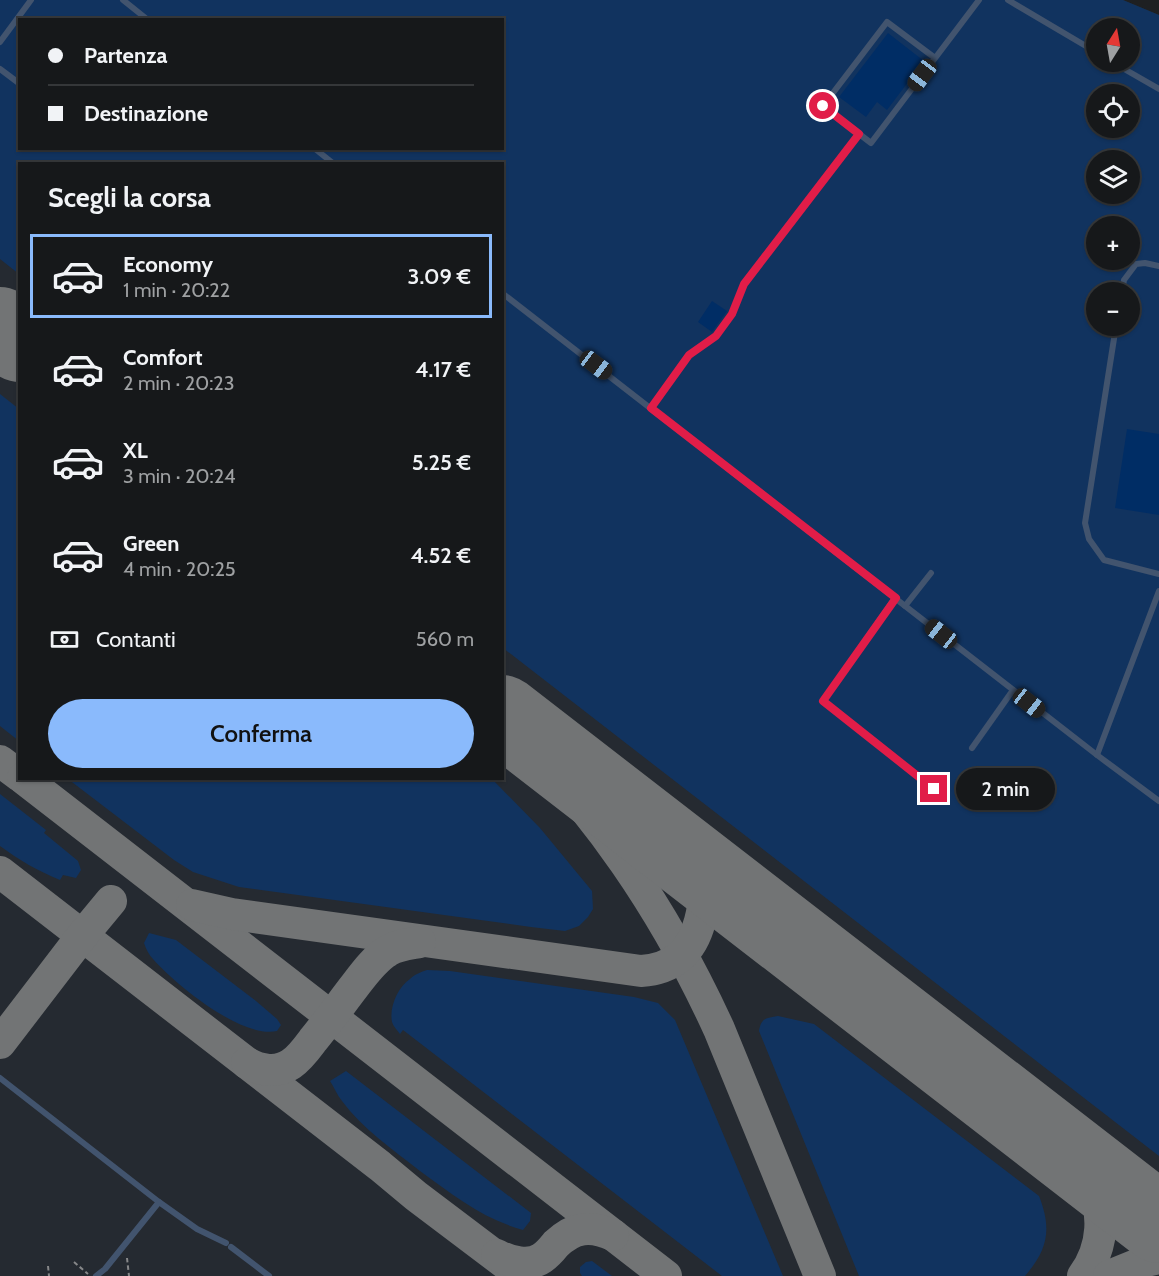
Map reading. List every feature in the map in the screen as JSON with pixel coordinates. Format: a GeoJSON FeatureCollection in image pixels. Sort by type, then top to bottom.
{"type":"FeatureCollection","features":[{"type":"Feature","properties":{"kind":"lane"},"geometry":{"type":"LineString","coordinates":[[0,42],[31,0]]}},
{"type":"Feature","properties":{"kind":"lane"},"geometry":{"type":"LineString","coordinates":[[123,0],[146,18]]}},
{"type":"Feature","properties":{"kind":"lane"},"geometry":{"type":"LineString","coordinates":[[935,58],[887,22],[823,106],[871,143],[980,0]]}},
{"type":"Feature","properties":{"kind":"lane"},"geometry":{"type":"LineString","coordinates":[[1008,0],[1086,46]]}},
{"type":"Feature","properties":{"kind":"lane"},"geometry":{"type":"LineString","coordinates":[[0,69],[18,82]]}},
{"type":"Feature","properties":{"kind":"lane"},"geometry":{"type":"LineString","coordinates":[[1129,72],[1159,89]]}},
{"type":"Feature","properties":{"kind":"lane"},"geometry":{"type":"LineString","coordinates":[[651,408],[689,355],[716,336],[732,314],[744,284],[859,134]]}},
{"type":"Feature","properties":{"kind":"lane"},"geometry":{"type":"LineString","coordinates":[[316,150],[332,162]]}},
{"type":"Feature","properties":{"kind":"lane"},"geometry":{"type":"LineString","coordinates":[[1124,282],[1136,264],[1146,263],[1159,266]]}},
{"type":"Feature","properties":{"kind":"lane"},"geometry":{"type":"LineString","coordinates":[[504,295],[1012,690],[1159,801]]}},
{"type":"Feature","properties":{"kind":"lane"},"geometry":{"type":"LineString","coordinates":[[1114,336],[1085,523],[1089,539],[1104,560],[1159,574]]}},
{"type":"Feature","properties":{"kind":"lane"},"geometry":{"type":"LineString","coordinates":[[905,606],[931,573]]}},
{"type":"Feature","properties":{"kind":"lane"},"geometry":{"type":"LineString","coordinates":[[1097,755],[1159,591]]}},
{"type":"Feature","properties":{"kind":"lane"},"geometry":{"type":"LineString","coordinates":[[896,598],[823,701],[934,789]]}},
{"type":"Feature","properties":{"kind":"lane"},"geometry":{"type":"LineString","coordinates":[[972,748],[1012,690]]}},
{"type":"Feature","properties":{"kind":"lane"},"geometry":{"type":"LineString","coordinates":[[0,1078],[159,1202],[197,1229],[228,1245],[269,1276]]}},
{"type":"Feature","properties":{"kind":"lane"},"geometry":{"type":"LineString","coordinates":[[96,1276],[105,1269],[159,1202]]}},
{"type":"Feature","properties":{"kind":"path"},"geometry":{"type":"LineString","coordinates":[[74,1262],[90,1276]]}},
{"type":"Feature","properties":{"kind":"path"},"geometry":{"type":"LineString","coordinates":[[48,1266],[49,1276]]}},
{"type":"Feature","properties":{"kind":"shaded area"},"geometry":{"type":"Polygon","coordinates":[[[0,0],[1123,0],[1159,15],[1159,1276],[0,1276],[0,0]]]}},
{"type":"Feature","properties":{"kind":"shaded area"},"geometry":{"type":"Polygon","coordinates":[[[0,0],[1123,0],[1159,15],[1159,1156],[504,649],[504,162],[18,162],[18,273],[0,259],[0,0]]]}},
{"type":"Feature","properties":{"kind":"shaded area"},"geometry":{"type":"Polygon","coordinates":[[[0,394],[18,408],[18,740],[0,726],[0,394]]]}},
{"type":"Feature","properties":{"kind":"shaded area"},"geometry":{"type":"Polygon","coordinates":[[[69,780],[493,780],[540,828],[592,891],[593,909],[579,926],[565,931],[239,887],[193,872],[69,780]]]}},
{"type":"Feature","properties":{"kind":"shaded area"},"geometry":{"type":"Polygon","coordinates":[[[0,794],[46,830],[44,833],[78,861],[81,870],[76,878],[63,875],[60,880],[29,865],[0,846],[0,794]]]}},
{"type":"Feature","properties":{"kind":"shaded area"},"geometry":{"type":"Polygon","coordinates":[[[149,933],[176,940],[256,1001],[277,1019],[281,1025],[277,1031],[246,1027],[228,1019],[193,995],[150,956],[144,943],[149,933]]]}},
{"type":"Feature","properties":{"kind":"shaded area"},"geometry":{"type":"Polygon","coordinates":[[[427,970],[450,971],[634,997],[658,1003],[675,1020],[783,1276],[722,1276],[403,1030],[400,1034],[391,1016],[395,998],[402,987],[416,974],[427,970]]]}},
{"type":"Feature","properties":{"kind":"shaded area"},"geometry":{"type":"Polygon","coordinates":[[[778,1016],[814,1024],[1039,1196],[1046,1219],[1045,1238],[1039,1257],[1025,1276],[859,1276],[759,1031],[765,1019],[778,1016]]]}},
{"type":"Feature","properties":{"kind":"shaded area"},"geometry":{"type":"Polygon","coordinates":[[[346,1071],[531,1213],[530,1221],[523,1230],[495,1220],[444,1189],[369,1130],[342,1101],[330,1081],[346,1071]]]}},
{"type":"Feature","properties":{"kind":"shaded area"},"geometry":{"type":"Polygon","coordinates":[[[592,1261],[612,1276],[582,1276],[580,1267],[592,1261]]]}},
{"type":"Feature","properties":{"kind":"building"},"geometry":{"type":"Polygon","coordinates":[[[888,33],[924,61],[887,110],[877,102],[866,117],[839,97],[888,33]]]}},
{"type":"Feature","properties":{"kind":"building"},"geometry":{"type":"Polygon","coordinates":[[[712,301],[727,311],[712,332],[698,322],[712,301]]]}},
{"type":"Feature","properties":{"kind":"building"},"geometry":{"type":"Polygon","coordinates":[[[1127,429],[1159,434],[1159,515],[1115,508],[1127,429]]]}},
{"type":"Feature","properties":{"kind":"taxiway"},"geometry":{"type":"LineString","coordinates":[[504,719],[568,788],[597,825],[651,902],[675,943],[719,1029],[820,1276]]}},
{"type":"Feature","properties":{"kind":"taxiway"},"geometry":{"type":"LineString","coordinates":[[0,761],[18,774]]}},
{"type":"Feature","properties":{"kind":"taxiway"},"geometry":{"type":"LineString","coordinates":[[26,780],[666,1276]]}},
{"type":"Feature","properties":{"kind":"taxiway"},"geometry":{"type":"LineString","coordinates":[[192,905],[232,914],[641,971],[652,970],[672,962],[686,950],[692,942],[702,912],[702,892],[681,853]]}},
{"type":"Feature","properties":{"kind":"taxiway"},"geometry":{"type":"LineString","coordinates":[[0,872],[522,1276]]}},
{"type":"Feature","properties":{"kind":"taxiway"},"geometry":{"type":"LineString","coordinates":[[0,1043],[111,901]]}},
{"type":"Feature","properties":{"kind":"taxiway"},"geometry":{"type":"LineString","coordinates":[[247,1063],[269,1070],[280,1069],[291,1064],[303,1053],[378,958],[395,947],[420,942]]}},
{"type":"Feature","properties":{"kind":"taxiway"},"geometry":{"type":"LineString","coordinates":[[1069,1153],[1087,1174],[1100,1216],[1099,1241],[1083,1276]]}},
{"type":"Feature","properties":{"kind":"taxiway"},"geometry":{"type":"LineString","coordinates":[[497,1255],[525,1263],[537,1261],[563,1238],[576,1231],[590,1229],[613,1235]]}},
{"type":"Feature","properties":{"kind":"taxiway"},"geometry":{"type":"LineString","coordinates":[[1109,1276],[1159,1258]]}},
{"type":"Feature","properties":{"kind":"runway"},"geometry":{"type":"LineString","coordinates":[[0,327],[18,340]]}},
{"type":"Feature","properties":{"kind":"runway"},"geometry":{"type":"LineString","coordinates":[[504,717],[1159,1223]]}},
{"type":"Feature","properties":{"kind":"route"},"geometry":{"type":"LineString","coordinates":[[823,106],[859,134],[744,284],[732,314],[716,336],[689,355],[651,408],[896,598],[823,701],[934,789]]}}]}
